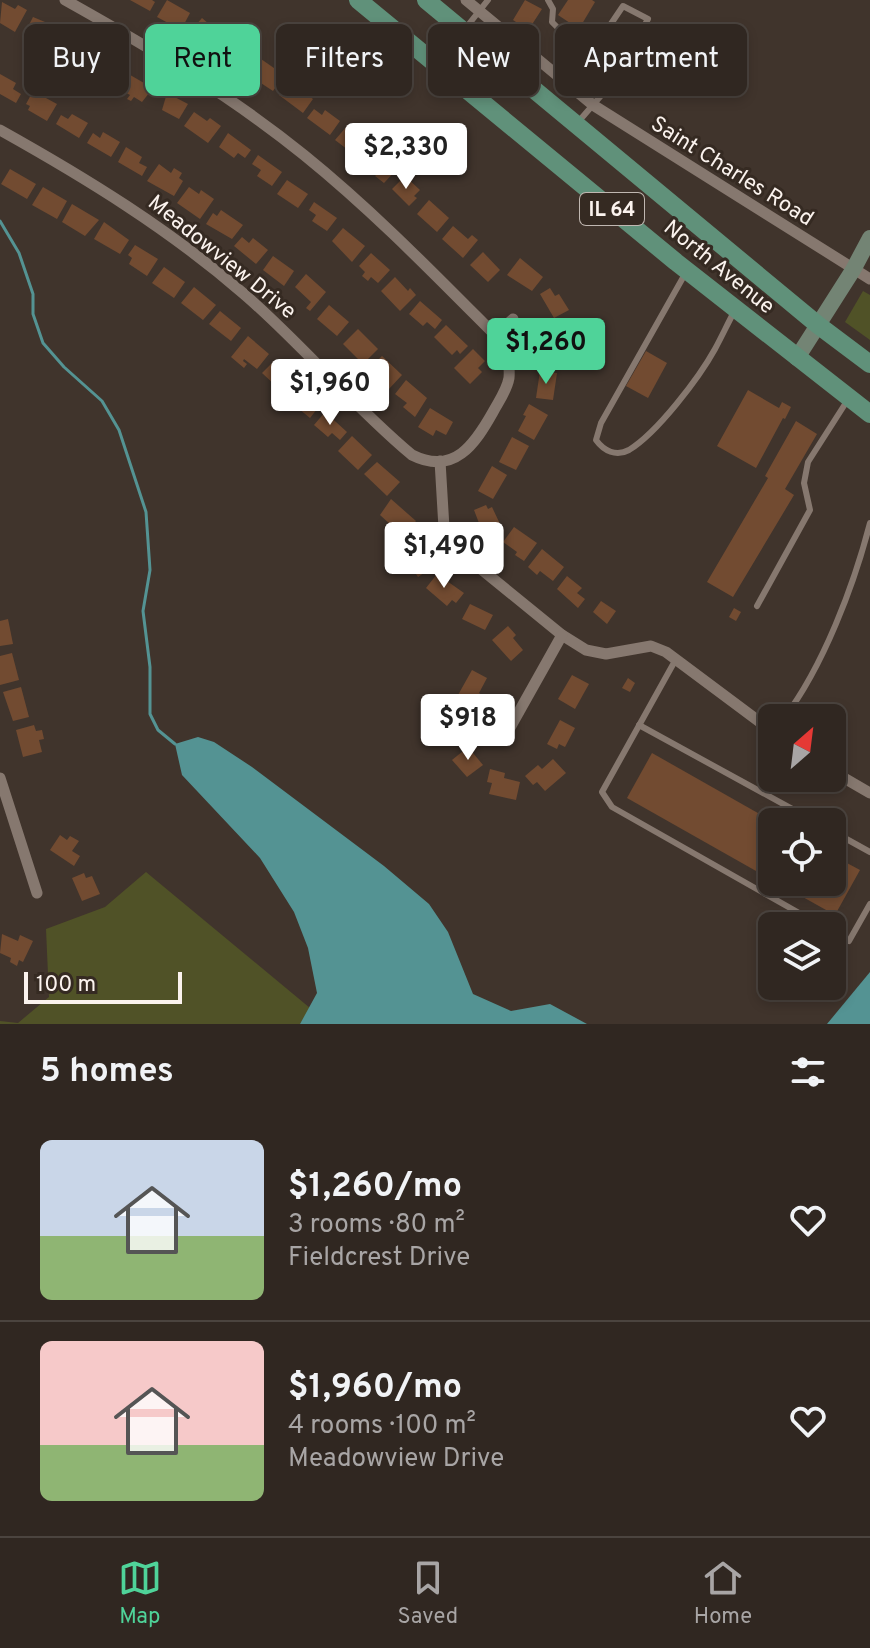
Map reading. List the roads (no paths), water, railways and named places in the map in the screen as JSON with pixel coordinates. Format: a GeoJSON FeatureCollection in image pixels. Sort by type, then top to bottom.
{"type":"FeatureCollection","features":[{"type":"Feature","properties":{"kind":"main road","name":"North Avenue"},"geometry":{"type":"LineString","coordinates":[[358,0],[687,271],[870,414]]}},
{"type":"Feature","properties":{"kind":"main road","name":"North Avenue"},"geometry":{"type":"LineString","coordinates":[[426,0],[455,24]]}},
{"type":"Feature","properties":{"kind":"main road","name":"North Avenue"},"geometry":{"type":"LineString","coordinates":[[539,93],[818,325],[870,364]]}},
{"type":"Feature","properties":{"kind":"street"},"geometry":{"type":"LineString","coordinates":[[65,0],[184,69],[302,153],[387,228],[507,347],[509,373],[504,392],[470,448],[454,458],[440,461],[444,528],[465,556],[562,635],[586,650],[606,654],[651,646],[666,652],[758,720]]}},
{"type":"Feature","properties":{"kind":"street","name":"Saint Charles Road"},"geometry":{"type":"LineString","coordinates":[[466,0],[555,74]]}},
{"type":"Feature","properties":{"kind":"street","name":"Saint Charles Road"},"geometry":{"type":"LineString","coordinates":[[582,96],[870,279]]}},
{"type":"Feature","properties":{"kind":"street","name":"Meadowview Drive"},"geometry":{"type":"LineString","coordinates":[[0,130],[102,188],[192,251],[270,317],[400,445],[419,458],[440,461]]}},
{"type":"Feature","properties":{"kind":"street"},"geometry":{"type":"LineString","coordinates":[[797,358],[870,238]]}},
{"type":"Feature","properties":{"kind":"street"},"geometry":{"type":"LineString","coordinates":[[495,335],[513,319]]}},
{"type":"Feature","properties":{"kind":"street"},"geometry":{"type":"LineString","coordinates":[[507,733],[562,635]]}},
{"type":"Feature","properties":{"kind":"street"},"geometry":{"type":"LineString","coordinates":[[0,778],[37,893]]}},
{"type":"Feature","properties":{"kind":"street"},"geometry":{"type":"LineString","coordinates":[[846,779],[870,793]]}},
{"type":"Feature","properties":{"kind":"lane"},"geometry":{"type":"LineString","coordinates":[[469,24],[488,0]]}},
{"type":"Feature","properties":{"kind":"lane"},"geometry":{"type":"LineString","coordinates":[[548,0],[555,25]]}},
{"type":"Feature","properties":{"kind":"lane"},"geometry":{"type":"LineString","coordinates":[[577,124],[612,83],[648,19],[626,3],[612,24]]}},
{"type":"Feature","properties":{"kind":"lane"},"geometry":{"type":"LineString","coordinates":[[687,271],[628,370],[601,423],[596,440],[602,449],[617,452],[628,450],[655,426],[698,376],[735,309]]}},
{"type":"Feature","properties":{"kind":"lane"},"geometry":{"type":"LineString","coordinates":[[757,606],[810,510],[804,483],[808,462],[849,398]]}},
{"type":"Feature","properties":{"kind":"lane"},"geometry":{"type":"LineString","coordinates":[[795,704],[805,691],[858,569],[870,523]]}},
{"type":"Feature","properties":{"kind":"lane"},"geometry":{"type":"LineString","coordinates":[[676,659],[602,792],[612,807],[797,912]]}},
{"type":"Feature","properties":{"kind":"lane"},"geometry":{"type":"LineString","coordinates":[[639,725],[790,808]]}},
{"type":"Feature","properties":{"kind":"lane"},"geometry":{"type":"LineString","coordinates":[[846,839],[870,852]]}},
{"type":"Feature","properties":{"kind":"lane"},"geometry":{"type":"LineString","coordinates":[[846,939],[849,941],[870,904]]}},
{"type":"Feature","properties":{"kind":"water"},"geometry":{"type":"Polygon","coordinates":[[[198,737],[214,742],[252,767],[384,866],[429,904],[448,932],[473,994],[511,1011],[550,1004],[587,1024],[300,1024],[317,993],[308,948],[294,912],[260,858],[182,775],[175,744],[198,737]]]}},
{"type":"Feature","properties":{"kind":"water"},"geometry":{"type":"Polygon","coordinates":[[[870,972],[870,1024],[827,1024],[870,972]]]}},
{"type":"Feature","properties":{"kind":"waterway"},"geometry":{"type":"LineString","coordinates":[[0,221],[19,253],[33,294],[33,314],[43,343],[102,401],[119,430],[146,512],[150,570],[143,611],[150,667],[150,714],[158,730],[175,744]]}}]}
